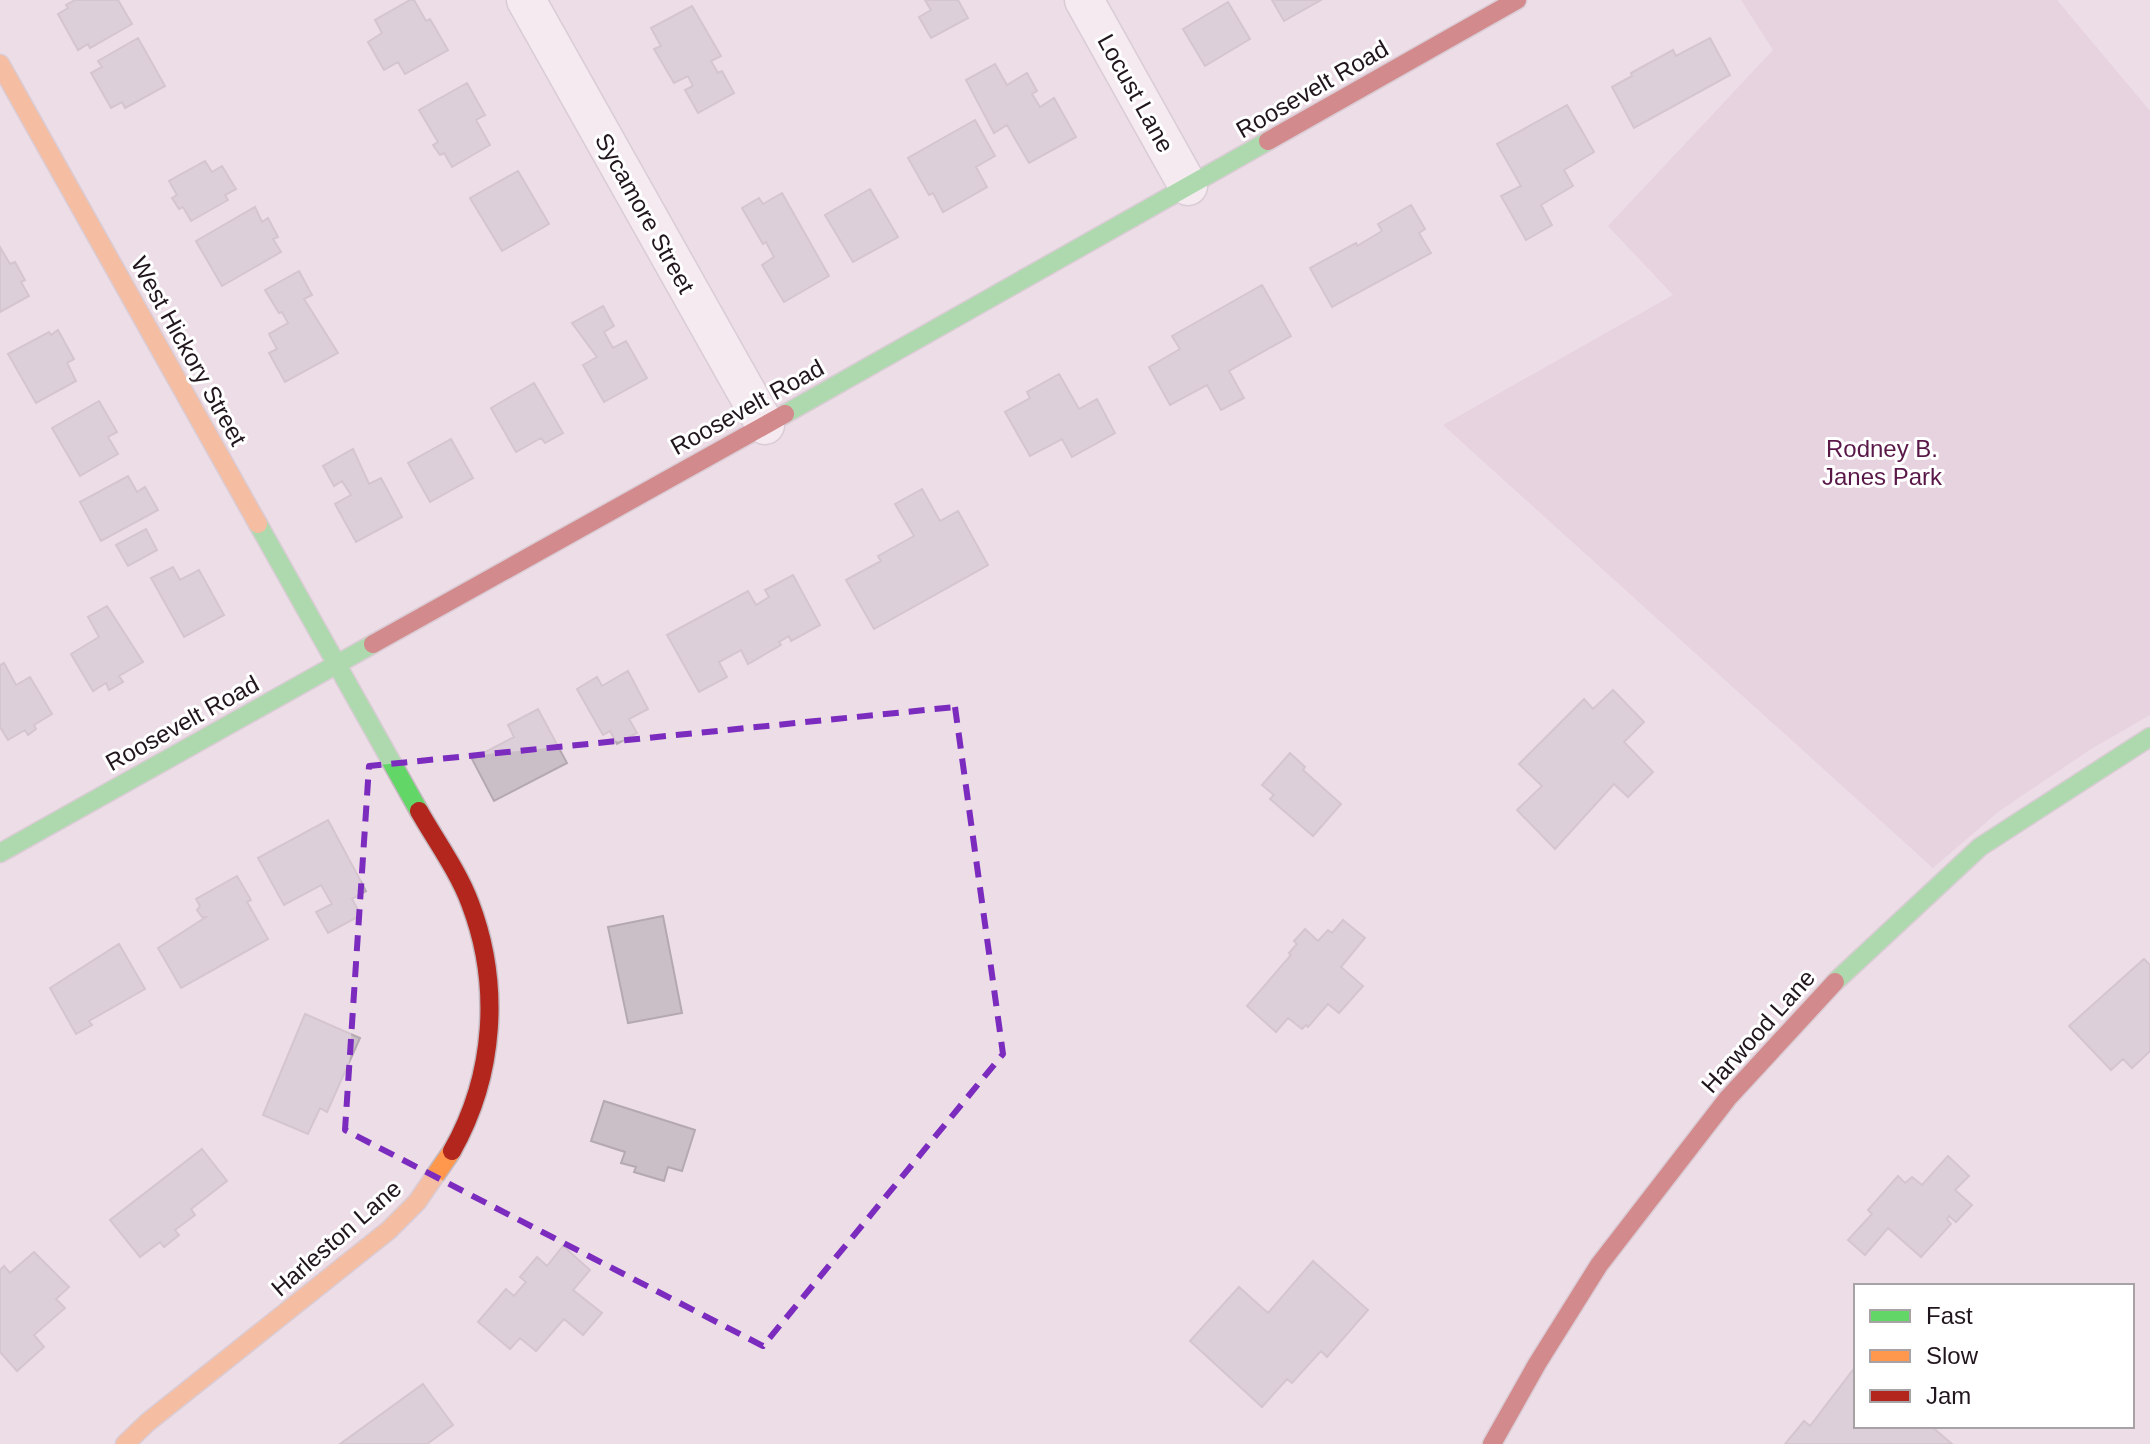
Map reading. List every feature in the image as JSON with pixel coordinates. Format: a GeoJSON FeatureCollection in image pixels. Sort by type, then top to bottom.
{"type":"FeatureCollection","features":[{"type":"Feature","properties":{"kind":"street","name":"Sycamore Street"},"geometry":{"type":"LineString","coordinates":[[526,0],[765,425]]}},
{"type":"Feature","properties":{"kind":"street","name":"Locust Lane"},"geometry":{"type":"LineString","coordinates":[[1084,0],[1188,186]]}},
{"type":"Feature","properties":{"kind":"street","name":"Roosevelt Road"},"geometry":{"type":"LineString","coordinates":[[0,853],[1517,0]]}},
{"type":"Feature","properties":{"kind":"street","name":"West Hickory Street"},"geometry":{"type":"LineString","coordinates":[[0,64],[337,663]]}},
{"type":"Feature","properties":{"kind":"street","name":"Harleston Lane"},"geometry":{"type":"LineString","coordinates":[[125,1444],[148,1422],[361,1254],[399,1220],[437,1178],[456,1148],[470,1120],[480,1089],[491,1017],[490,985],[479,926],[469,900],[337,663]]}},
{"type":"Feature","properties":{"kind":"street","name":"Harwood Lane"},"geometry":{"type":"LineString","coordinates":[[1492,1444],[1537,1364],[1599,1265],[1728,1098],[1801,1016],[1874,943],[1980,847],[2150,737]]}},
{"type":"Feature","properties":{"kind":"highlighted area"},"geometry":{"type":"Polygon","coordinates":[[[955,707],[1003,1054],[763,1346],[345,1130],[369,766],[955,707]]]}},
{"type":"Feature","properties":{"kind":"green space","name":"Rodney B. Janes Park"},"geometry":{"type":"Polygon","coordinates":[[[1741,0],[2057,0],[2150,111],[2150,715],[2091,749],[1998,812],[1933,868],[1443,425],[1673,295],[1608,226],[1773,50],[1741,0]]]}},
{"type":"Feature","properties":{"kind":"building"},"geometry":{"type":"Polygon","coordinates":[[[75,0],[118,0],[132,24],[90,48],[88,44],[78,50],[58,14],[75,0]]]}},
{"type":"Feature","properties":{"kind":"building"},"geometry":{"type":"Polygon","coordinates":[[[414,0],[426,21],[430,19],[448,50],[405,74],[398,62],[384,70],[368,42],[382,33],[375,20],[414,0]]]}},
{"type":"Feature","properties":{"kind":"building"},"geometry":{"type":"Polygon","coordinates":[[[925,0],[958,0],[968,18],[931,38],[919,17],[931,10],[925,0]]]}},
{"type":"Feature","properties":{"kind":"building"},"geometry":{"type":"Polygon","coordinates":[[[1272,0],[1321,0],[1284,21],[1272,0]]]}},
{"type":"Feature","properties":{"kind":"building"},"geometry":{"type":"Polygon","coordinates":[[[1228,2],[1250,39],[1205,66],[1183,29],[1228,2]]]}},
{"type":"Feature","properties":{"kind":"building"},"geometry":{"type":"Polygon","coordinates":[[[692,6],[721,56],[711,61],[718,73],[722,71],[734,93],[698,113],[685,90],[693,86],[688,76],[674,83],[654,49],[661,46],[651,28],[692,6]]]}},
{"type":"Feature","properties":{"kind":"building"},"geometry":{"type":"Polygon","coordinates":[[[138,38],[165,86],[125,108],[122,102],[111,108],[91,73],[102,67],[98,61],[138,38]]]}},
{"type":"Feature","properties":{"kind":"building"},"geometry":{"type":"Polygon","coordinates":[[[1710,38],[1730,75],[1634,128],[1612,87],[1673,50],[1676,56],[1710,38]]]}},
{"type":"Feature","properties":{"kind":"building"},"geometry":{"type":"Polygon","coordinates":[[[995,64],[1007,85],[1027,73],[1037,91],[1032,94],[1040,107],[1054,98],[1076,137],[1029,163],[1007,125],[994,133],[966,80],[995,64]]]}},
{"type":"Feature","properties":{"kind":"building"},"geometry":{"type":"Polygon","coordinates":[[[467,83],[485,115],[476,120],[490,145],[452,167],[444,153],[440,155],[433,145],[438,142],[419,110],[467,83]]]}},
{"type":"Feature","properties":{"kind":"building"},"geometry":{"type":"Polygon","coordinates":[[[1567,105],[1594,152],[1564,170],[1573,186],[1541,205],[1552,225],[1526,240],[1501,196],[1521,186],[1497,144],[1567,105]]]}},
{"type":"Feature","properties":{"kind":"building"},"geometry":{"type":"Polygon","coordinates":[[[975,120],[995,156],[976,167],[987,187],[943,212],[933,193],[929,195],[908,158],[975,120]]]}},
{"type":"Feature","properties":{"kind":"building"},"geometry":{"type":"Polygon","coordinates":[[[205,161],[212,172],[222,166],[236,189],[225,195],[228,200],[191,221],[183,207],[179,209],[172,198],[177,195],[169,181],[205,161]]]}},
{"type":"Feature","properties":{"kind":"building"},"geometry":{"type":"Polygon","coordinates":[[[518,171],[549,224],[502,251],[470,198],[518,171]]]}},
{"type":"Feature","properties":{"kind":"building"},"geometry":{"type":"Polygon","coordinates":[[[870,189],[898,237],[853,262],[825,215],[870,189]]]}},
{"type":"Feature","properties":{"kind":"building"},"geometry":{"type":"Polygon","coordinates":[[[782,193],[829,276],[784,302],[762,265],[774,257],[742,208],[759,198],[763,204],[782,193]]]}},
{"type":"Feature","properties":{"kind":"building"},"geometry":{"type":"Polygon","coordinates":[[[1411,205],[1425,229],[1419,233],[1431,253],[1332,307],[1310,268],[1382,231],[1378,224],[1411,205]]]}},
{"type":"Feature","properties":{"kind":"building"},"geometry":{"type":"Polygon","coordinates":[[[255,207],[262,222],[268,218],[278,237],[273,239],[281,252],[222,286],[196,241],[255,207]]]}},
{"type":"Feature","properties":{"kind":"building"},"geometry":{"type":"Polygon","coordinates":[[[0,247],[10,264],[15,262],[29,296],[0,312],[0,247]]]}},
{"type":"Feature","properties":{"kind":"building"},"geometry":{"type":"Polygon","coordinates":[[[299,271],[312,295],[304,299],[338,353],[285,382],[269,353],[277,349],[269,334],[288,323],[265,290],[299,271]]]}},
{"type":"Feature","properties":{"kind":"building"},"geometry":{"type":"Polygon","coordinates":[[[1262,285],[1291,336],[1229,371],[1244,398],[1221,410],[1207,385],[1170,405],[1149,367],[1180,349],[1172,336],[1262,285]]]}},
{"type":"Feature","properties":{"kind":"building"},"geometry":{"type":"Polygon","coordinates":[[[603,306],[614,326],[604,332],[613,348],[626,341],[647,378],[604,402],[583,365],[597,357],[572,323],[603,306]]]}},
{"type":"Feature","properties":{"kind":"building"},"geometry":{"type":"Polygon","coordinates":[[[58,330],[74,359],[67,363],[76,381],[36,403],[8,354],[58,330]]]}},
{"type":"Feature","properties":{"kind":"building"},"geometry":{"type":"Polygon","coordinates":[[[1059,374],[1079,409],[1097,399],[1115,433],[1072,457],[1062,439],[1030,456],[1005,412],[1030,398],[1027,392],[1059,374]]]}},
{"type":"Feature","properties":{"kind":"building"},"geometry":{"type":"Polygon","coordinates":[[[534,383],[563,433],[545,443],[541,438],[516,452],[491,408],[534,383]]]}},
{"type":"Feature","properties":{"kind":"building"},"geometry":{"type":"Polygon","coordinates":[[[99,401],[117,432],[108,437],[118,454],[80,476],[52,428],[99,401]]]}},
{"type":"Feature","properties":{"kind":"building"},"geometry":{"type":"Polygon","coordinates":[[[451,439],[473,478],[430,502],[408,463],[451,439]]]}},
{"type":"Feature","properties":{"kind":"building"},"geometry":{"type":"Polygon","coordinates":[[[353,449],[369,484],[381,478],[402,517],[356,542],[335,504],[351,495],[342,481],[334,486],[323,466],[353,449]]]}},
{"type":"Feature","properties":{"kind":"building"},"geometry":{"type":"Polygon","coordinates":[[[128,476],[137,492],[145,487],[158,510],[101,541],[80,502],[128,476]]]}},
{"type":"Feature","properties":{"kind":"building"},"geometry":{"type":"Polygon","coordinates":[[[922,489],[940,521],[958,511],[988,565],[874,629],[846,580],[881,561],[878,556],[914,536],[895,504],[922,489]]]}},
{"type":"Feature","properties":{"kind":"building"},"geometry":{"type":"Polygon","coordinates":[[[146,529],[157,550],[128,566],[116,545],[146,529]]]}},
{"type":"Feature","properties":{"kind":"building"},"geometry":{"type":"Polygon","coordinates":[[[173,567],[180,580],[199,570],[224,615],[184,637],[151,578],[173,567]]]}},
{"type":"Feature","properties":{"kind":"building"},"geometry":{"type":"Polygon","coordinates":[[[793,575],[820,625],[791,641],[789,636],[779,642],[781,645],[748,664],[741,650],[719,662],[727,677],[699,692],[667,635],[748,591],[756,605],[769,597],[765,590],[793,575]]]}},
{"type":"Feature","properties":{"kind":"building"},"geometry":{"type":"Polygon","coordinates":[[[107,606],[143,662],[119,676],[123,682],[109,690],[106,683],[93,691],[71,654],[99,637],[88,617],[107,606]]]}},
{"type":"Feature","properties":{"kind":"building"},"geometry":{"type":"Polygon","coordinates":[[[4,663],[16,685],[30,677],[52,714],[34,725],[36,729],[28,735],[25,730],[8,740],[0,727],[0,665],[4,663]]]}},
{"type":"Feature","properties":{"kind":"building"},"geometry":{"type":"Polygon","coordinates":[[[628,671],[648,709],[629,719],[637,733],[617,744],[610,731],[603,735],[577,689],[597,677],[602,686],[628,671]]]}},
{"type":"Feature","properties":{"kind":"building"},"geometry":{"type":"Polygon","coordinates":[[[1613,690],[1644,722],[1624,742],[1653,772],[1628,797],[1614,784],[1555,849],[1517,810],[1542,786],[1519,764],[1584,699],[1593,709],[1613,690]]]}},
{"type":"Feature","properties":{"kind":"building"},"geometry":{"type":"Polygon","coordinates":[[[538,709],[567,763],[494,801],[472,759],[514,737],[508,725],[538,709]]]}},
{"type":"Feature","properties":{"kind":"building"},"geometry":{"type":"Polygon","coordinates":[[[1290,753],[1305,767],[1303,770],[1341,804],[1313,836],[1270,799],[1274,795],[1262,785],[1290,753]]]}},
{"type":"Feature","properties":{"kind":"building"},"geometry":{"type":"Polygon","coordinates":[[[328,820],[366,891],[352,899],[361,915],[328,933],[316,912],[332,904],[321,885],[284,905],[258,858],[328,820]]]}},
{"type":"Feature","properties":{"kind":"building"},"geometry":{"type":"Polygon","coordinates":[[[237,876],[251,900],[247,902],[268,939],[181,988],[158,948],[206,917],[202,917],[197,910],[200,906],[196,899],[237,876]]]}},
{"type":"Feature","properties":{"kind":"building"},"geometry":{"type":"Polygon","coordinates":[[[663,916],[682,1013],[628,1023],[608,927],[663,916]]]}},
{"type":"Feature","properties":{"kind":"building"},"geometry":{"type":"Polygon","coordinates":[[[1343,920],[1365,938],[1341,967],[1363,986],[1339,1013],[1328,1004],[1308,1027],[1306,1025],[1302,1029],[1288,1018],[1276,1032],[1247,1006],[1291,955],[1289,953],[1297,944],[1294,941],[1305,929],[1318,941],[1328,930],[1332,933],[1343,920]]]}},
{"type":"Feature","properties":{"kind":"building"},"geometry":{"type":"Polygon","coordinates":[[[119,944],[145,989],[89,1021],[92,1025],[76,1034],[50,988],[119,944]]]}},
{"type":"Feature","properties":{"kind":"building"},"geometry":{"type":"Polygon","coordinates":[[[2144,959],[2150,965],[2150,1051],[2132,1068],[2123,1059],[2111,1070],[2069,1026],[2144,959]]]}},
{"type":"Feature","properties":{"kind":"building"},"geometry":{"type":"Polygon","coordinates":[[[305,1014],[360,1038],[327,1112],[320,1108],[308,1134],[263,1115],[305,1014]]]}},
{"type":"Feature","properties":{"kind":"building"},"geometry":{"type":"Polygon","coordinates":[[[604,1101],[695,1130],[682,1171],[668,1167],[664,1181],[634,1172],[636,1167],[621,1163],[625,1152],[591,1141],[604,1101]]]}},
{"type":"Feature","properties":{"kind":"building"},"geometry":{"type":"Polygon","coordinates":[[[202,1149],[227,1181],[191,1209],[195,1215],[175,1230],[179,1235],[164,1247],[160,1242],[140,1257],[110,1220],[202,1149]]]}},
{"type":"Feature","properties":{"kind":"building"},"geometry":{"type":"Polygon","coordinates":[[[1948,1156],[1969,1176],[1955,1190],[1972,1205],[1956,1222],[1949,1216],[1947,1219],[1951,1224],[1921,1257],[1888,1228],[1865,1255],[1848,1240],[1872,1214],[1868,1210],[1898,1176],[1905,1183],[1912,1177],[1922,1185],[1948,1156]]]}},
{"type":"Feature","properties":{"kind":"building"},"geometry":{"type":"Polygon","coordinates":[[[563,1246],[590,1270],[573,1290],[602,1313],[583,1335],[564,1319],[536,1351],[520,1338],[510,1349],[478,1322],[506,1289],[514,1296],[526,1282],[520,1277],[537,1257],[547,1266],[563,1246]]]}},
{"type":"Feature","properties":{"kind":"building"},"geometry":{"type":"Polygon","coordinates":[[[34,1252],[69,1287],[56,1299],[65,1308],[34,1335],[44,1347],[17,1371],[0,1352],[0,1270],[4,1266],[10,1273],[34,1252]]]}},
{"type":"Feature","properties":{"kind":"building"},"geometry":{"type":"Polygon","coordinates":[[[1313,1261],[1368,1310],[1327,1357],[1321,1351],[1292,1383],[1287,1379],[1262,1407],[1190,1341],[1239,1287],[1268,1313],[1313,1261]]]}},
{"type":"Feature","properties":{"kind":"building"},"geometry":{"type":"Polygon","coordinates":[[[1854,1369],[1854,1428],[1933,1428],[1952,1444],[1785,1444],[1804,1421],[1810,1426],[1854,1369]]]}},
{"type":"Feature","properties":{"kind":"building"},"geometry":{"type":"Polygon","coordinates":[[[423,1384],[453,1425],[427,1444],[340,1444],[423,1384]]]}},
{"type":"Feature","properties":{"kind":"traffic: fast"},"geometry":{"type":"LineString","coordinates":[[785,414],[1268,141]]}},
{"type":"Feature","properties":{"kind":"traffic: fast"},"geometry":{"type":"LineString","coordinates":[[258,524],[419,811]]}},
{"type":"Feature","properties":{"kind":"traffic: fast"},"geometry":{"type":"LineString","coordinates":[[0,853],[373,644]]}},
{"type":"Feature","properties":{"kind":"traffic: fast"},"geometry":{"type":"LineString","coordinates":[[1835,982],[1980,847],[2150,737]]}},
{"type":"Feature","properties":{"kind":"traffic: slow"},"geometry":{"type":"LineString","coordinates":[[0,64],[258,524]]}},
{"type":"Feature","properties":{"kind":"traffic: slow"},"geometry":{"type":"LineString","coordinates":[[125,1444],[148,1422],[389,1230],[417,1202],[452,1151]]}},
{"type":"Feature","properties":{"kind":"traffic: jam"},"geometry":{"type":"LineString","coordinates":[[1268,141],[1517,0]]}},
{"type":"Feature","properties":{"kind":"traffic: jam"},"geometry":{"type":"LineString","coordinates":[[373,644],[785,414]]}},
{"type":"Feature","properties":{"kind":"traffic: jam"},"geometry":{"type":"LineString","coordinates":[[419,811],[465,891],[480,934],[486,965],[489,1029],[485,1060],[477,1092],[452,1151]]}},
{"type":"Feature","properties":{"kind":"traffic: jam"},"geometry":{"type":"LineString","coordinates":[[1492,1444],[1537,1364],[1599,1265],[1728,1098],[1835,982]]}}]}
